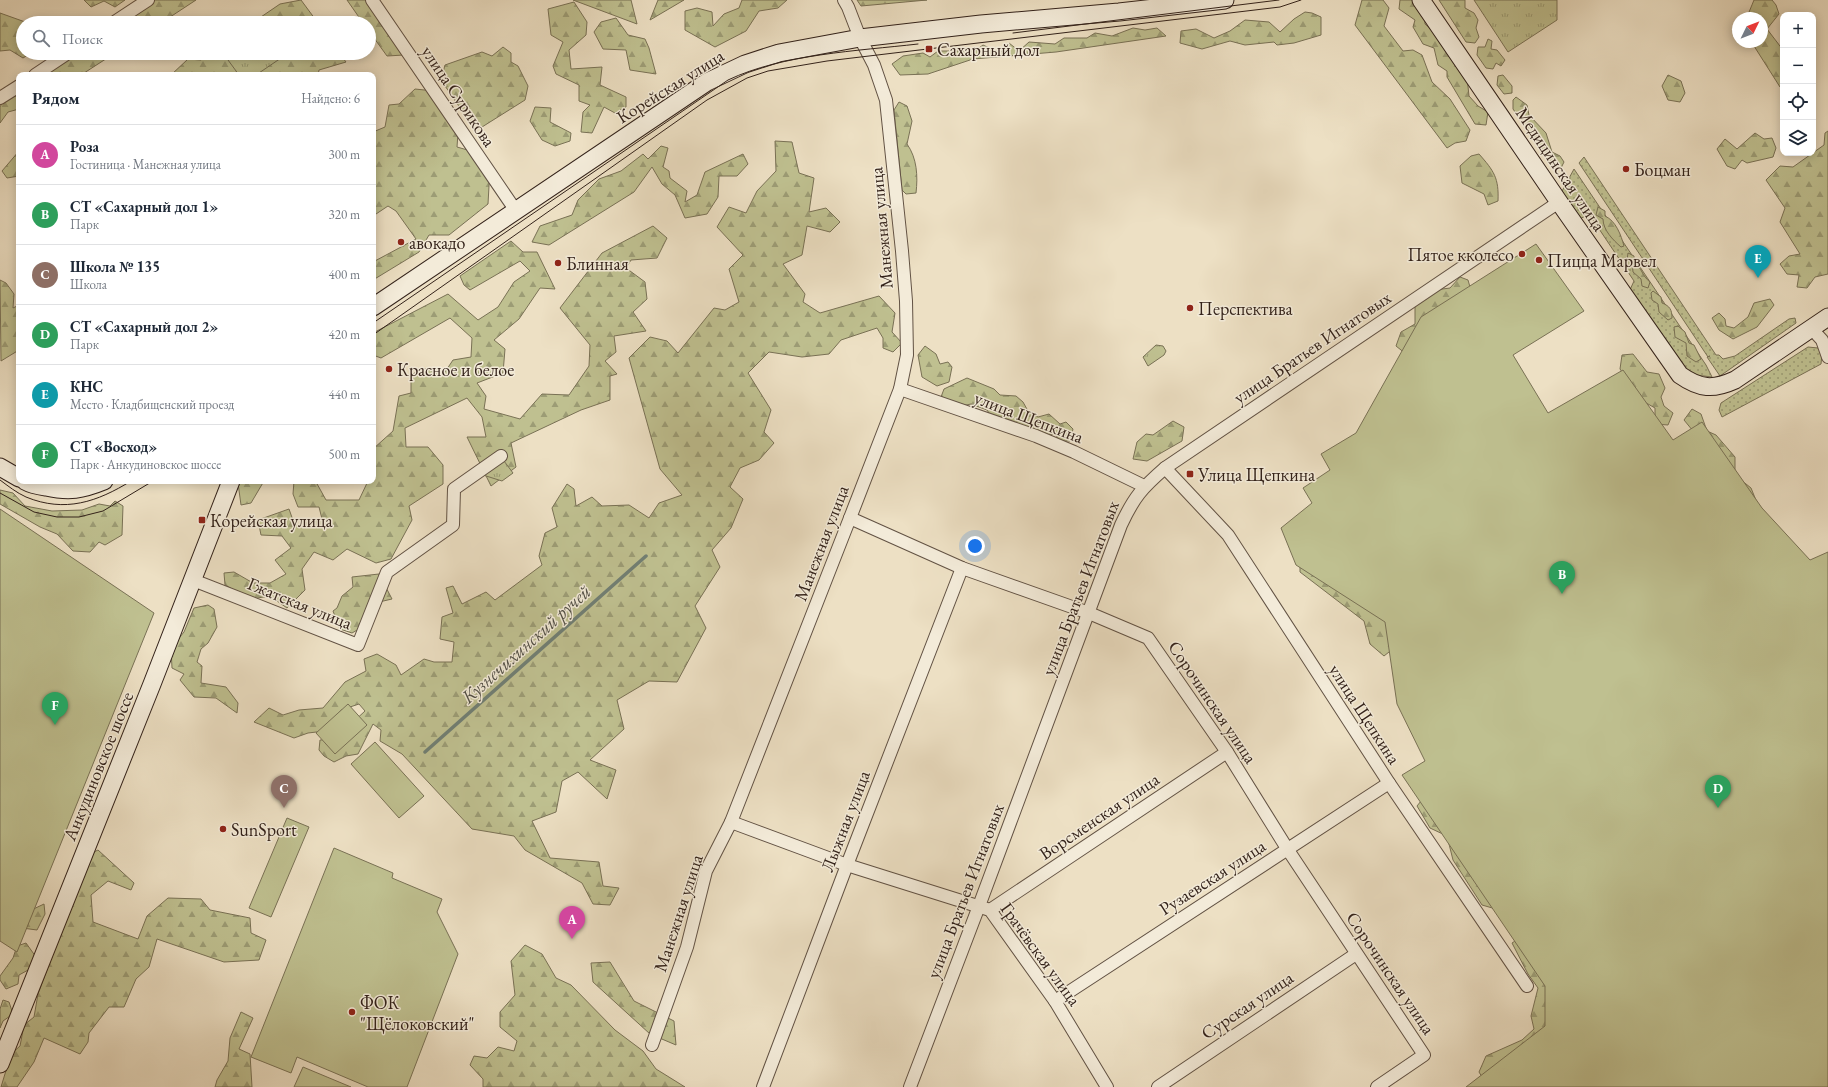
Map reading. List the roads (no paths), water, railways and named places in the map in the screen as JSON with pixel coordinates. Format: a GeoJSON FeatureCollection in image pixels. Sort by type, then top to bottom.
{"type":"FeatureCollection","features":[{"type":"Feature","properties":{"kind":"street"},"geometry":{"type":"LineString","coordinates":[[124,16],[148,0]]}},
{"type":"Feature","properties":{"kind":"street","name":"улица Сурикова"},"geometry":{"type":"LineString","coordinates":[[372,0],[516,211]]}},
{"type":"Feature","properties":{"kind":"street","name":"Манежная улица"},"geometry":{"type":"LineString","coordinates":[[652,1045],[687,947],[706,871],[731,822],[850,518],[900,389],[907,355],[906,301],[896,185],[886,100],[874,65],[860,38],[844,0]]}},
{"type":"Feature","properties":{"kind":"street","name":"Корейская улица"},"geometry":{"type":"LineString","coordinates":[[376,306],[707,82],[744,64],[779,53],[860,38],[981,24],[1119,12],[1225,0]]}},
{"type":"Feature","properties":{"kind":"street","name":"Медицинская улица"},"geometry":{"type":"LineString","coordinates":[[1422,0],[1559,202],[1680,375],[1690,382],[1705,387],[1716,387],[1735,380],[1811,328]]}},
{"type":"Feature","properties":{"kind":"street"},"geometry":{"type":"LineString","coordinates":[[40,72],[58,60]]}},
{"type":"Feature","properties":{"kind":"street"},"geometry":{"type":"LineString","coordinates":[[0,98],[16,88]]}},
{"type":"Feature","properties":{"kind":"street","name":"улица Братьев Игнатовых"},"geometry":{"type":"LineString","coordinates":[[910,1087],[985,908],[1089,612],[1130,504],[1144,486],[1165,468],[1559,202]]}},
{"type":"Feature","properties":{"kind":"street"},"geometry":{"type":"LineString","coordinates":[[1828,317],[1811,328],[1822,340],[1828,356]]}},
{"type":"Feature","properties":{"kind":"street","name":"улица Щепкина"},"geometry":{"type":"LineString","coordinates":[[900,389],[1036,436],[1074,452],[1144,486]]}},
{"type":"Feature","properties":{"kind":"street","name":"Гжатская улица"},"geometry":{"type":"LineString","coordinates":[[194,580],[358,645],[387,572],[453,525],[454,489],[501,456]]}},
{"type":"Feature","properties":{"kind":"street"},"geometry":{"type":"LineString","coordinates":[[0,467],[16,476]]}},
{"type":"Feature","properties":{"kind":"street","name":"улица Щепкина"},"geometry":{"type":"LineString","coordinates":[[1165,468],[1228,535],[1389,783],[1527,986]]}},
{"type":"Feature","properties":{"kind":"street"},"geometry":{"type":"LineString","coordinates":[[31,484],[63,491],[85,488],[96,484]]}},
{"type":"Feature","properties":{"kind":"street","name":"Анкудиновское шоссе"},"geometry":{"type":"LineString","coordinates":[[0,1064],[194,580],[230,484]]}},
{"type":"Feature","properties":{"kind":"street","name":"Сорочинская улица"},"geometry":{"type":"LineString","coordinates":[[850,518],[962,568],[1089,612],[1148,638],[1227,752],[1288,850],[1424,1055],[1377,1087]]}},
{"type":"Feature","properties":{"kind":"street","name":"Лыжная улица"},"geometry":{"type":"LineString","coordinates":[[763,1087],[962,568]]}},
{"type":"Feature","properties":{"kind":"street","name":"Ворсменская улица"},"geometry":{"type":"LineString","coordinates":[[985,908],[1227,752]]}},
{"type":"Feature","properties":{"kind":"street","name":"Рузаевская улица"},"geometry":{"type":"LineString","coordinates":[[1056,1001],[1389,783]]}},
{"type":"Feature","properties":{"kind":"street","name":"Грачёвская улица"},"geometry":{"type":"LineString","coordinates":[[731,822],[847,865],[985,908],[1056,1001],[1107,1087]]}},
{"type":"Feature","properties":{"kind":"street","name":"Сурская улица"},"geometry":{"type":"LineString","coordinates":[[1158,1087],[1356,954]]}},
{"type":"Feature","properties":{"kind":"waterway","name":"Кузнечихинский ручей"},"geometry":{"type":"LineString","coordinates":[[425,752],[646,556]]}},
{"type":"Feature","properties":{"kind":"tram line"},"geometry":{"type":"LineString","coordinates":[[1013,33],[1279,0]]}},
{"type":"Feature","properties":{"kind":"tram line"},"geometry":{"type":"LineString","coordinates":[[376,333],[707,100],[747,78],[768,71],[827,61],[1280,7],[1301,0]]}},
{"type":"Feature","properties":{"kind":"tram line"},"geometry":{"type":"LineString","coordinates":[[376,321],[728,80],[749,71],[796,59],[918,44]]}},
{"type":"Feature","properties":{"kind":"tram line"},"geometry":{"type":"LineString","coordinates":[[0,480],[26,497],[40,502],[67,505],[93,500],[106,495],[125,484]]}},
{"type":"Feature","properties":{"kind":"tram line"},"geometry":{"type":"LineString","coordinates":[[0,493],[34,512],[57,517],[79,517],[103,511],[148,484]]}},
{"type":"Feature","properties":{"kind":"place","name":"Сахарный дол"},"geometry":{"type":"Point","coordinates":[929,49]}},
{"type":"Feature","properties":{"kind":"place","name":"Боцман"},"geometry":{"type":"Point","coordinates":[1626,169]}},
{"type":"Feature","properties":{"kind":"place","name":"авокадо"},"geometry":{"type":"Point","coordinates":[401,242]}},
{"type":"Feature","properties":{"kind":"place","name":"Пятое кколесо"},"geometry":{"type":"Point","coordinates":[1522,254]}},
{"type":"Feature","properties":{"kind":"place","name":"Пицца Марвел"},"geometry":{"type":"Point","coordinates":[1539,260]}},
{"type":"Feature","properties":{"kind":"place","name":"Блинная"},"geometry":{"type":"Point","coordinates":[558,263]}},
{"type":"Feature","properties":{"kind":"place","name":"КНС"},"geometry":{"type":"Point","coordinates":[1758,278]}},
{"type":"Feature","properties":{"kind":"place","name":"Перспектива"},"geometry":{"type":"Point","coordinates":[1190,308]}},
{"type":"Feature","properties":{"kind":"place","name":"Красное и белое"},"geometry":{"type":"Point","coordinates":[389,369]}},
{"type":"Feature","properties":{"kind":"place","name":"Улица Щепкина"},"geometry":{"type":"Point","coordinates":[1190,474]}},
{"type":"Feature","properties":{"kind":"place","name":"Корейская улица"},"geometry":{"type":"Point","coordinates":[202,520]}},
{"type":"Feature","properties":{"kind":"place","name":"СТ «Сахарный дол 1»"},"geometry":{"type":"Point","coordinates":[1562,594]}},
{"type":"Feature","properties":{"kind":"place","name":"СТ «Восход»"},"geometry":{"type":"Point","coordinates":[55,725]}},
{"type":"Feature","properties":{"kind":"place","name":"Школа № 135"},"geometry":{"type":"Point","coordinates":[284,808]}},
{"type":"Feature","properties":{"kind":"place","name":"СТ «Сахарный дол 2»"},"geometry":{"type":"Point","coordinates":[1718,808]}},
{"type":"Feature","properties":{"kind":"place","name":"SunSport"},"geometry":{"type":"Point","coordinates":[223,829]}},
{"type":"Feature","properties":{"kind":"place","name":"Роза"},"geometry":{"type":"Point","coordinates":[572,939]}},
{"type":"Feature","properties":{"kind":"place","name":"ФОК \"Щёлоковский\""},"geometry":{"type":"Point","coordinates":[352,1012]}}]}
